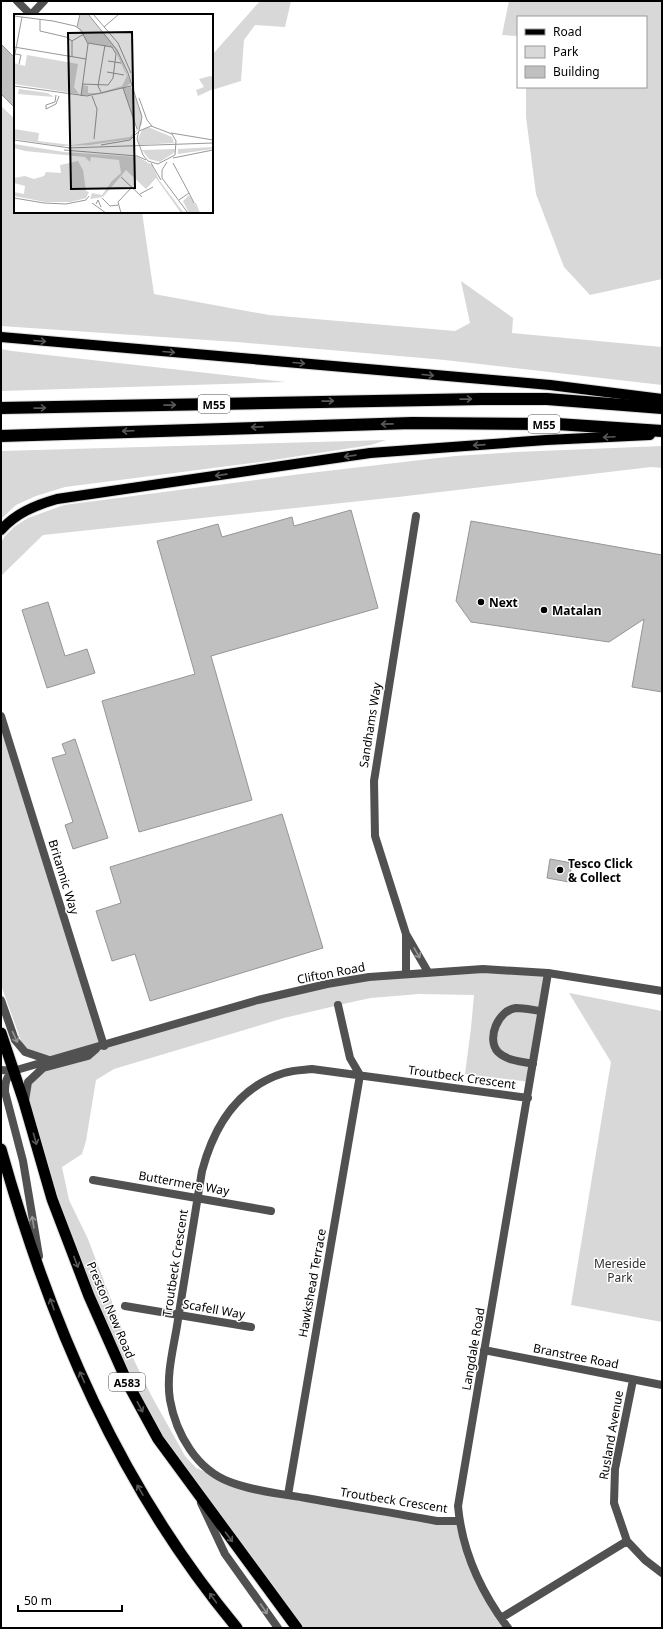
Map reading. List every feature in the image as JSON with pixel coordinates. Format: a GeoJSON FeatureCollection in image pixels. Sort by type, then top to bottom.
{"type":"FeatureCollection","features":[{"type":"Feature","properties":{"kind":"highway","name":"M55"},"geometry":{"type":"LineString","coordinates":[[1,408],[482,399],[547,399],[662,408]]}},
{"type":"Feature","properties":{"kind":"highway","name":"M55"},"geometry":{"type":"LineString","coordinates":[[1,436],[412,423],[557,424],[662,431]]}},
{"type":"Feature","properties":{"kind":"highway","name":"Preston New Road"},"geometry":{"type":"LineString","coordinates":[[1,1032],[24,1102],[52,1199],[95,1309],[128,1384],[158,1439],[296,1628]]}},
{"type":"Feature","properties":{"kind":"highway"},"geometry":{"type":"LineString","coordinates":[[1,1149],[12,1190],[63,1334],[107,1431],[152,1511],[218,1605],[237,1628]]}},
{"type":"Feature","properties":{"kind":"main road"},"geometry":{"type":"LineString","coordinates":[[1,337],[550,385],[662,399]]}},
{"type":"Feature","properties":{"kind":"main road"},"geometry":{"type":"LineString","coordinates":[[1,530],[24,512],[40,504],[57,499],[362,454],[546,440],[662,434]]}},
{"type":"Feature","properties":{"kind":"street"},"geometry":{"type":"LineString","coordinates":[[17,1],[30,14]]}},
{"type":"Feature","properties":{"kind":"street"},"geometry":{"type":"LineString","coordinates":[[32,14],[44,1]]}},
{"type":"Feature","properties":{"kind":"street","name":"Sandhams Way"},"geometry":{"type":"LineString","coordinates":[[416,516],[374,781],[375,836],[406,934],[428,972]]}},
{"type":"Feature","properties":{"kind":"street","name":"Britannic Way"},"geometry":{"type":"LineString","coordinates":[[1,716],[101,1046]]}},
{"type":"Feature","properties":{"kind":"street","name":"Sandhams Way"},"geometry":{"type":"LineString","coordinates":[[406,934],[406,974]]}},
{"type":"Feature","properties":{"kind":"street","name":"Clifton Road"},"geometry":{"type":"LineString","coordinates":[[1,1070],[13,1070],[258,1000],[369,977],[484,969],[548,973],[662,991]]}},
{"type":"Feature","properties":{"kind":"street","name":"Langdale Road"},"geometry":{"type":"LineString","coordinates":[[508,1628],[475,1574],[465,1548],[458,1506],[548,973]]}},
{"type":"Feature","properties":{"kind":"street"},"geometry":{"type":"LineString","coordinates":[[1,1000],[15,1040],[25,1052],[49,1060]]}},
{"type":"Feature","properties":{"kind":"street"},"geometry":{"type":"LineString","coordinates":[[338,1005],[350,1058],[360,1075]]}},
{"type":"Feature","properties":{"kind":"street"},"geometry":{"type":"LineString","coordinates":[[533,1064],[507,1058],[499,1052],[494,1043],[495,1029],[501,1016],[510,1010],[517,1008],[541,1011]]}},
{"type":"Feature","properties":{"kind":"street"},"geometry":{"type":"LineString","coordinates":[[24,1102],[28,1082],[44,1068],[88,1056],[101,1046]]}},
{"type":"Feature","properties":{"kind":"street","name":"Troutbeck Crescent"},"geometry":{"type":"LineString","coordinates":[[460,1521],[438,1521],[288,1495],[230,1482],[215,1475],[201,1464],[192,1453],[175,1420],[170,1400],[169,1377],[202,1170],[214,1135],[228,1112],[247,1092],[265,1081],[285,1072],[312,1069],[528,1098]]}},
{"type":"Feature","properties":{"kind":"street"},"geometry":{"type":"LineString","coordinates":[[13,1070],[5,1083],[5,1092],[26,1173],[42,1275]]}},
{"type":"Feature","properties":{"kind":"street","name":"Hawkshead Terrace"},"geometry":{"type":"LineString","coordinates":[[288,1495],[360,1075]]}},
{"type":"Feature","properties":{"kind":"street","name":"Buttermere Way"},"geometry":{"type":"LineString","coordinates":[[93,1180],[271,1210]]}},
{"type":"Feature","properties":{"kind":"street","name":"Scafell Way"},"geometry":{"type":"LineString","coordinates":[[125,1306],[251,1327]]}},
{"type":"Feature","properties":{"kind":"street","name":"Branstree Road"},"geometry":{"type":"LineString","coordinates":[[484,1350],[662,1385]]}},
{"type":"Feature","properties":{"kind":"street","name":"Rusland Avenue"},"geometry":{"type":"LineString","coordinates":[[632,1380],[615,1469],[613,1489],[614,1503],[627,1541],[645,1560],[662,1573]]}},
{"type":"Feature","properties":{"kind":"street"},"geometry":{"type":"LineString","coordinates":[[195,1491],[225,1554],[278,1628]]}},
{"type":"Feature","properties":{"kind":"street"},"geometry":{"type":"LineString","coordinates":[[501,1618],[627,1541]]}},
{"type":"Feature","properties":{"kind":"green space"},"geometry":{"type":"Polygon","coordinates":[[[260,1],[291,1],[285,27],[255,25],[244,40],[241,81],[213,90],[213,54],[260,1]]]}},
{"type":"Feature","properties":{"kind":"green space"},"geometry":{"type":"Polygon","coordinates":[[[509,1],[662,1],[662,279],[590,295],[564,267],[536,194],[526,117],[526,88],[647,88],[647,16],[517,16],[517,36],[502,35],[509,1]]]}},
{"type":"Feature","properties":{"kind":"green space"},"geometry":{"type":"Polygon","coordinates":[[[1,106],[14,118],[14,213],[142,213],[154,294],[269,315],[455,331],[470,323],[461,281],[513,318],[512,333],[662,347],[662,385],[445,360],[236,342],[1,326],[1,106]]]}},
{"type":"Feature","properties":{"kind":"green space"},"geometry":{"type":"Polygon","coordinates":[[[1,349],[12,351],[286,382],[1,391],[1,349]]]}},
{"type":"Feature","properties":{"kind":"green space"},"geometry":{"type":"Polygon","coordinates":[[[386,440],[371,445],[260,462],[65,487],[36,496],[16,505],[1,519],[1,451],[386,440]]]}},
{"type":"Feature","properties":{"kind":"green space"},"geometry":{"type":"Polygon","coordinates":[[[662,446],[662,468],[651,467],[398,497],[43,535],[1,576],[1,542],[5,536],[14,527],[28,518],[64,505],[301,474],[455,456],[662,446]]]}},
{"type":"Feature","properties":{"kind":"green space"},"geometry":{"type":"Polygon","coordinates":[[[1,716],[104,1045],[327,984],[483,969],[548,973],[530,1082],[465,1074],[474,995],[419,994],[371,998],[284,1018],[114,1069],[96,1080],[86,1141],[82,1154],[62,1167],[69,1200],[88,1239],[134,1360],[151,1395],[185,1456],[196,1468],[230,1482],[459,1521],[465,1548],[508,1628],[297,1628],[158,1439],[89,1296],[24,1102],[28,1082],[46,1058],[25,1052],[1,985],[1,716]]]}},
{"type":"Feature","properties":{"kind":"green space","name":"Mereside Park"},"geometry":{"type":"Polygon","coordinates":[[[569,993],[662,1011],[662,1322],[571,1305],[611,1062],[569,993]]]}},
{"type":"Feature","properties":{"kind":"building"},"geometry":{"type":"Polygon","coordinates":[[[1,44],[14,57],[14,107],[1,94],[1,44]]]}},
{"type":"Feature","properties":{"kind":"building"},"geometry":{"type":"Polygon","coordinates":[[[351,510],[378,608],[211,656],[252,800],[139,832],[102,701],[195,674],[157,541],[218,524],[222,537],[292,517],[294,526],[351,510]]]}},
{"type":"Feature","properties":{"kind":"building"},"geometry":{"type":"Polygon","coordinates":[[[471,521],[662,555],[662,692],[632,687],[644,619],[609,642],[471,622],[456,601],[471,521]]]}},
{"type":"Feature","properties":{"kind":"building"},"geometry":{"type":"Polygon","coordinates":[[[48,602],[65,656],[87,649],[95,673],[47,688],[22,610],[48,602]]]}},
{"type":"Feature","properties":{"kind":"building"},"geometry":{"type":"Polygon","coordinates":[[[75,739],[108,838],[73,849],[65,825],[73,822],[52,758],[66,754],[62,744],[75,739]]]}},
{"type":"Feature","properties":{"kind":"building"},"geometry":{"type":"Polygon","coordinates":[[[282,814],[323,948],[150,1001],[135,954],[112,961],[96,911],[121,903],[110,867],[282,814]]]}},
{"type":"Feature","properties":{"kind":"building","name":"Tesco Click & Collect"},"geometry":{"type":"Polygon","coordinates":[[[550,859],[572,863],[569,882],[547,878],[550,859]]]}},
{"type":"Feature","properties":{"kind":"place","name":"Next"},"geometry":{"type":"Point","coordinates":[481,602]}},
{"type":"Feature","properties":{"kind":"place","name":"Matalan"},"geometry":{"type":"Point","coordinates":[544,610]}},
{"type":"Feature","properties":{"kind":"place","name":"Tesco Click & Collect"},"geometry":{"type":"Point","coordinates":[560,870]}}]}
